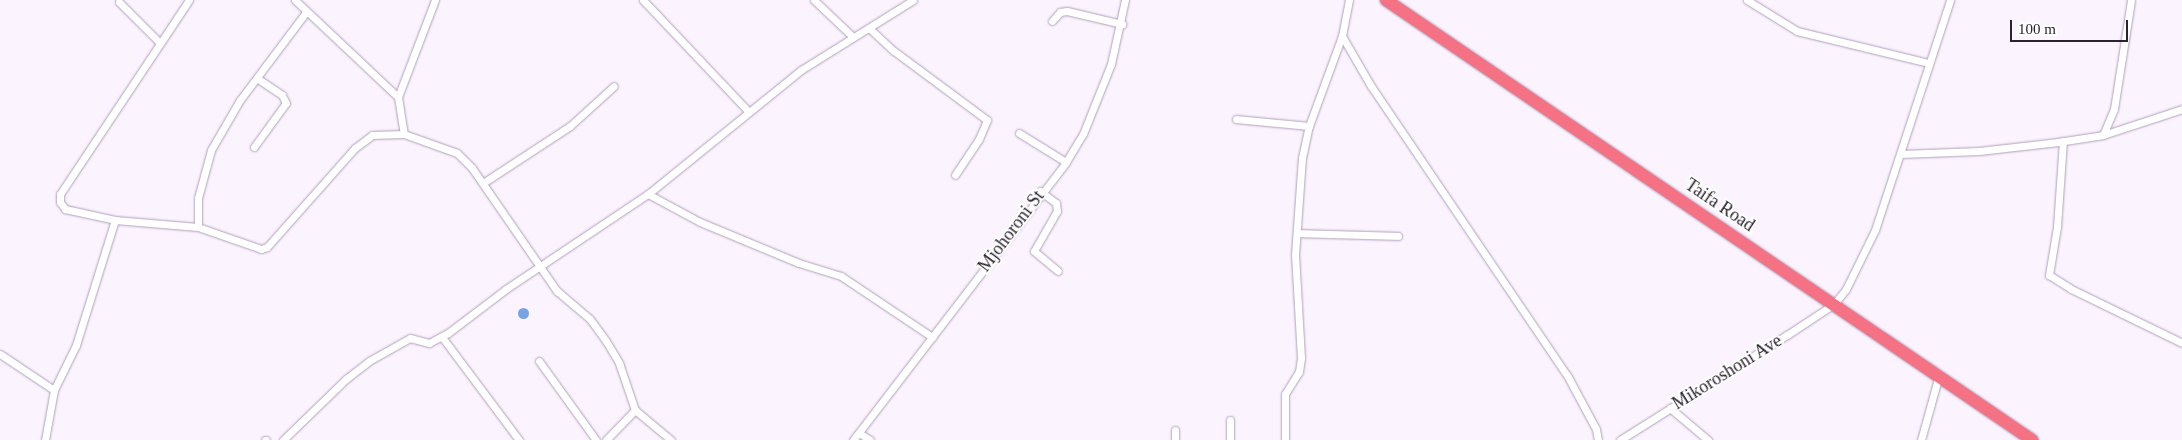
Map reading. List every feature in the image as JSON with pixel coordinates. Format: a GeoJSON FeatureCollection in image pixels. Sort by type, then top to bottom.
{"type":"FeatureCollection","features":[{"type":"Feature","properties":{"kind":"highway","name":"Taifa Road"},"geometry":{"type":"LineString","coordinates":[[1386,0],[2032,440]]}},
{"type":"Feature","properties":{"kind":"street"},"geometry":{"type":"LineString","coordinates":[[189,0],[158,41],[106,129],[60,194],[60,202],[65,209],[115,220],[198,227],[253,247],[267,247],[355,148],[372,136],[404,134],[457,154],[483,183],[540,269],[557,291],[590,319],[606,341],[619,363],[635,410],[671,440]]}},
{"type":"Feature","properties":{"kind":"street"},"geometry":{"type":"LineString","coordinates":[[295,0],[398,97]]}},
{"type":"Feature","properties":{"kind":"street"},"geometry":{"type":"LineString","coordinates":[[404,134],[398,97],[435,0]]}},
{"type":"Feature","properties":{"kind":"street"},"geometry":{"type":"LineString","coordinates":[[643,0],[748,111]]}},
{"type":"Feature","properties":{"kind":"street"},"geometry":{"type":"LineString","coordinates":[[814,0],[852,36]]}},
{"type":"Feature","properties":{"kind":"street"},"geometry":{"type":"LineString","coordinates":[[283,440],[346,378],[369,361],[410,338],[429,343],[442,337],[506,289],[540,269],[648,194],[748,111],[852,36],[869,28],[913,0]]}},
{"type":"Feature","properties":{"kind":"street","name":"Mjohoroni St"},"geometry":{"type":"LineString","coordinates":[[853,440],[1040,191],[1066,162],[1097,103],[1122,24],[1125,0]]}},
{"type":"Feature","properties":{"kind":"street"},"geometry":{"type":"LineString","coordinates":[[1285,440],[1284,394],[1299,372],[1301,358],[1295,256],[1302,158],[1309,126],[1342,36],[1349,0]]}},
{"type":"Feature","properties":{"kind":"street"},"geometry":{"type":"LineString","coordinates":[[1749,0],[1797,31],[1928,63]]}},
{"type":"Feature","properties":{"kind":"street"},"geometry":{"type":"LineString","coordinates":[[1834,304],[1858,268],[1901,154],[1928,63],[1950,0]]}},
{"type":"Feature","properties":{"kind":"street"},"geometry":{"type":"LineString","coordinates":[[2103,135],[2114,109],[2131,0]]}},
{"type":"Feature","properties":{"kind":"street"},"geometry":{"type":"LineString","coordinates":[[119,2],[158,41]]}},
{"type":"Feature","properties":{"kind":"street"},"geometry":{"type":"LineString","coordinates":[[1052,21],[1060,12],[1067,10],[1122,24]]}},
{"type":"Feature","properties":{"kind":"street"},"geometry":{"type":"LineString","coordinates":[[198,227],[198,198],[211,150],[257,78],[306,12]]}},
{"type":"Feature","properties":{"kind":"street"},"geometry":{"type":"LineString","coordinates":[[869,28],[894,52],[986,120],[979,139],[955,175]]}},
{"type":"Feature","properties":{"kind":"street"},"geometry":{"type":"LineString","coordinates":[[1342,36],[1371,86],[1567,374],[1596,429],[1598,440]]}},
{"type":"Feature","properties":{"kind":"street"},"geometry":{"type":"LineString","coordinates":[[254,147],[286,102],[282,95],[257,78]]}},
{"type":"Feature","properties":{"kind":"street"},"geometry":{"type":"LineString","coordinates":[[483,183],[570,126],[614,86]]}},
{"type":"Feature","properties":{"kind":"street"},"geometry":{"type":"LineString","coordinates":[[1901,154],[1979,151],[2103,135],[2182,109]]}},
{"type":"Feature","properties":{"kind":"street"},"geometry":{"type":"LineString","coordinates":[[1236,119],[1309,126]]}},
{"type":"Feature","properties":{"kind":"street"},"geometry":{"type":"LineString","coordinates":[[1020,133],[1066,162]]}},
{"type":"Feature","properties":{"kind":"street"},"geometry":{"type":"LineString","coordinates":[[2063,141],[2057,227],[2049,275],[2071,289],[2182,343]]}},
{"type":"Feature","properties":{"kind":"street"},"geometry":{"type":"LineString","coordinates":[[1040,191],[1056,203],[1057,211],[1034,251],[1058,271]]}},
{"type":"Feature","properties":{"kind":"street"},"geometry":{"type":"LineString","coordinates":[[648,194],[700,222],[799,263],[841,276],[932,337]]}},
{"type":"Feature","properties":{"kind":"street"},"geometry":{"type":"LineString","coordinates":[[45,440],[54,390],[76,345],[115,220]]}},
{"type":"Feature","properties":{"kind":"street"},"geometry":{"type":"LineString","coordinates":[[1297,233],[1398,236]]}},
{"type":"Feature","properties":{"kind":"street","name":"Mikoroshoni Ave"},"geometry":{"type":"LineString","coordinates":[[1620,440],[1834,304]]}},
{"type":"Feature","properties":{"kind":"street"},"geometry":{"type":"LineString","coordinates":[[442,337],[520,440]]}},
{"type":"Feature","properties":{"kind":"street"},"geometry":{"type":"LineString","coordinates":[[0,354],[54,390]]}},
{"type":"Feature","properties":{"kind":"street"},"geometry":{"type":"LineString","coordinates":[[540,361],[596,440]]}},
{"type":"Feature","properties":{"kind":"street"},"geometry":{"type":"LineString","coordinates":[[1921,440],[1939,375]]}},
{"type":"Feature","properties":{"kind":"street"},"geometry":{"type":"LineString","coordinates":[[1670,408],[1708,440]]}},
{"type":"Feature","properties":{"kind":"street"},"geometry":{"type":"LineString","coordinates":[[606,440],[635,410]]}},
{"type":"Feature","properties":{"kind":"street"},"geometry":{"type":"LineString","coordinates":[[1230,420],[1230,440]]}},
{"type":"Feature","properties":{"kind":"street"},"geometry":{"type":"LineString","coordinates":[[1175,430],[1175,440]]}},
{"type":"Feature","properties":{"kind":"street"},"geometry":{"type":"LineString","coordinates":[[858,433],[870,440]]}},
{"type":"Feature","properties":{"kind":"water"},"geometry":{"type":"Polygon","coordinates":[[[523,307],[529,313],[523,319],[517,313],[523,307]]]}}]}
